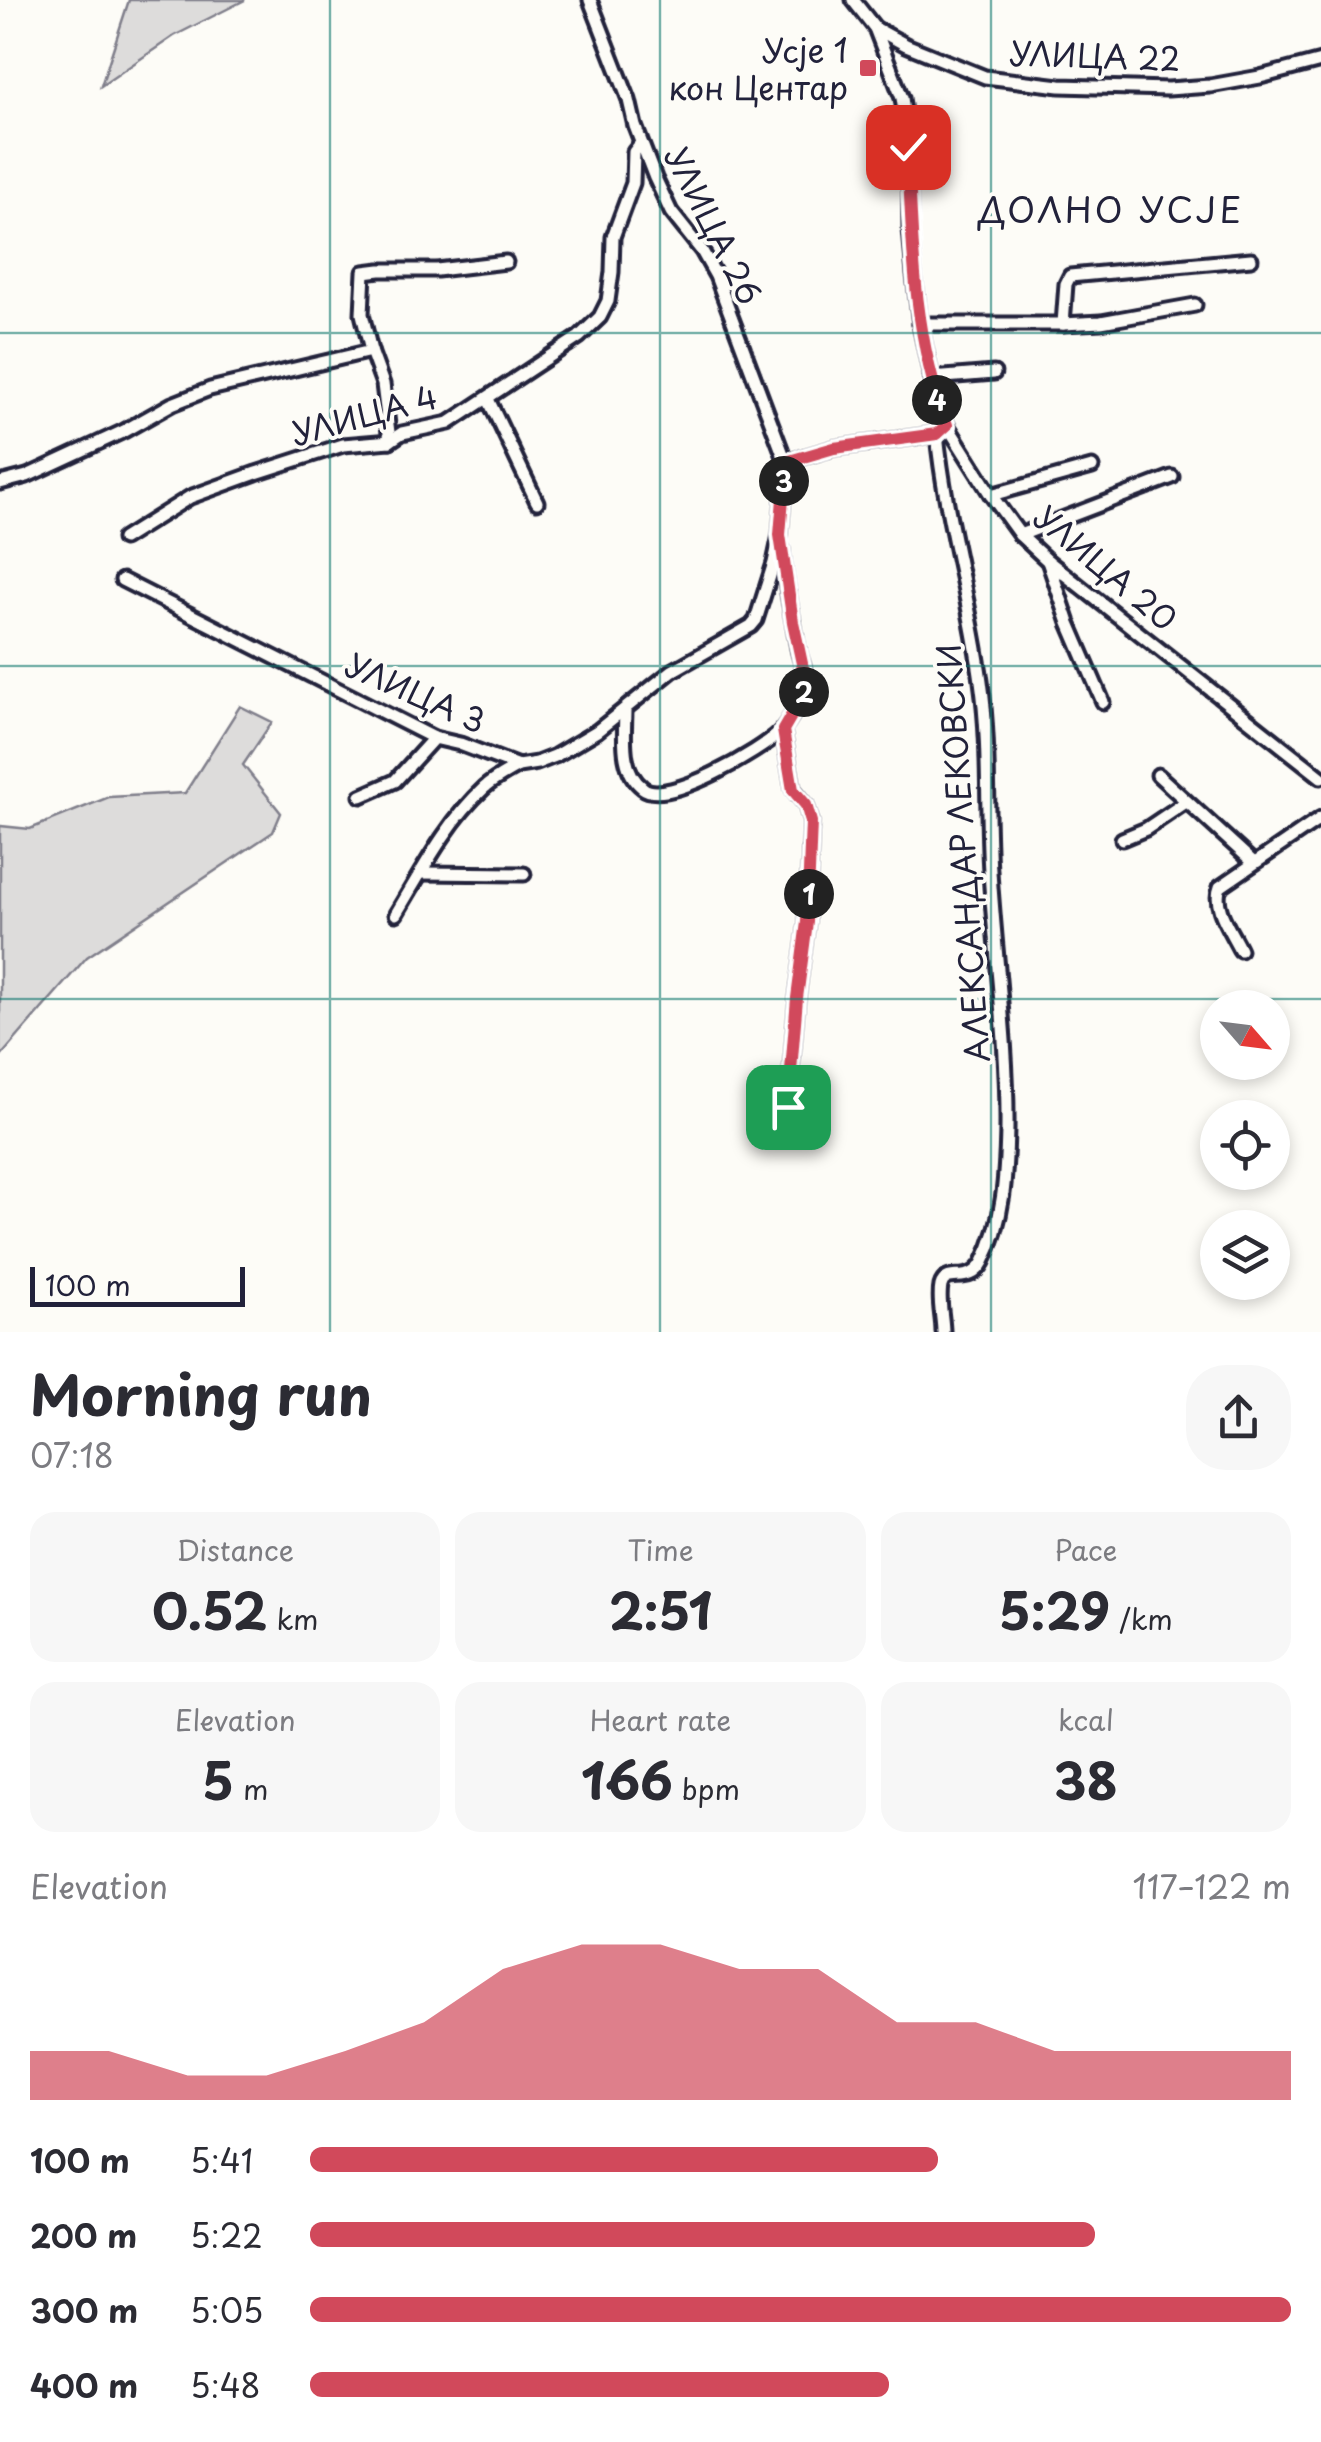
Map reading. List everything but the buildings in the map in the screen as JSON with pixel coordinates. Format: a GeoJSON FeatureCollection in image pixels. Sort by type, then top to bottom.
{"type":"FeatureCollection","features":[{"type":"Feature","properties":{"kind":"street","name":"УЛИЦА 26"},"geometry":{"type":"LineString","coordinates":[[590,0],[671,212],[716,276],[786,462],[780,535]]}},
{"type":"Feature","properties":{"kind":"street","name":"УЛИЦА 20"},"geometry":{"type":"LineString","coordinates":[[853,0],[875,28],[902,98],[912,259],[920,324],[942,430],[1020,535],[1048,561],[1321,777]]}},
{"type":"Feature","properties":{"kind":"street","name":"УЛИЦА 22"},"geometry":{"type":"LineString","coordinates":[[875,28],[984,77],[1060,86],[1210,86],[1320,64]]}},
{"type":"Feature","properties":{"kind":"street","name":"УЛИЦА 4"},"geometry":{"type":"LineString","coordinates":[[123,539],[190,497],[240,479],[343,445],[390,441],[402,433],[449,424],[578,337],[600,317],[608,301],[612,237],[633,183],[634,152],[642,143]]}},
{"type":"Feature","properties":{"kind":"street"},"geometry":{"type":"LineString","coordinates":[[1063,324],[1070,276],[1252,259]]}},
{"type":"Feature","properties":{"kind":"street"},"geometry":{"type":"LineString","coordinates":[[390,441],[382,384],[362,314],[364,272],[437,270],[506,262]]}},
{"type":"Feature","properties":{"kind":"street"},"geometry":{"type":"LineString","coordinates":[[920,324],[1100,322],[1195,305]]}},
{"type":"Feature","properties":{"kind":"street"},"geometry":{"type":"LineString","coordinates":[[0,484],[27,476],[210,389],[371,351]]}},
{"type":"Feature","properties":{"kind":"street"},"geometry":{"type":"LineString","coordinates":[[932,378],[994,372]]}},
{"type":"Feature","properties":{"kind":"street"},"geometry":{"type":"LineString","coordinates":[[488,399],[536,502]]}},
{"type":"Feature","properties":{"kind":"street"},"geometry":{"type":"LineString","coordinates":[[786,462],[812,452],[942,430]]}},
{"type":"Feature","properties":{"kind":"street","name":"АЛЕКСАНДАР ЛЕКОВСКИ"},"geometry":{"type":"LineString","coordinates":[[942,430],[941,473],[974,631],[984,700],[987,834],[1005,1052],[1007,1130],[1000,1218],[977,1272],[952,1276],[941,1287],[943,1332]]}},
{"type":"Feature","properties":{"kind":"street"},"geometry":{"type":"LineString","coordinates":[[991,495],[1092,467]]}},
{"type":"Feature","properties":{"kind":"street"},"geometry":{"type":"LineString","coordinates":[[1020,535],[1172,477]]}},
{"type":"Feature","properties":{"kind":"street"},"geometry":{"type":"LineString","coordinates":[[625,709],[625,755],[642,788],[652,792],[698,781],[739,762],[783,730],[804,694],[806,682],[780,535]]}},
{"type":"Feature","properties":{"kind":"street","name":"УЛИЦА 3"},"geometry":{"type":"LineString","coordinates":[[122,580],[434,738],[518,766],[555,756],[598,731],[672,671],[751,626],[780,535]]}},
{"type":"Feature","properties":{"kind":"street"},"geometry":{"type":"LineString","coordinates":[[1048,561],[1103,702]]}},
{"type":"Feature","properties":{"kind":"street"},"geometry":{"type":"LineString","coordinates":[[783,730],[793,790],[806,805],[811,822],[807,922],[788,1107]]}},
{"type":"Feature","properties":{"kind":"street"},"geometry":{"type":"LineString","coordinates":[[362,796],[395,781],[434,738]]}},
{"type":"Feature","properties":{"kind":"street"},"geometry":{"type":"LineString","coordinates":[[396,914],[468,803],[518,766]]}},
{"type":"Feature","properties":{"kind":"street"},"geometry":{"type":"LineString","coordinates":[[1158,775],[1254,864]]}},
{"type":"Feature","properties":{"kind":"street"},"geometry":{"type":"LineString","coordinates":[[1122,840],[1186,802]]}},
{"type":"Feature","properties":{"kind":"street"},"geometry":{"type":"LineString","coordinates":[[1240,950],[1216,896],[1220,887],[1321,818]]}},
{"type":"Feature","properties":{"kind":"street"},"geometry":{"type":"LineString","coordinates":[[421,872],[524,874]]}},
{"type":"Feature","properties":{"kind":"shaded area"},"geometry":{"type":"Polygon","coordinates":[[[129,0],[245,0],[174,36],[101,86],[129,0]]]}},
{"type":"Feature","properties":{"kind":"shaded area"},"geometry":{"type":"Polygon","coordinates":[[[240,706],[272,722],[243,765],[281,813],[273,832],[87,957],[0,1057],[0,826],[30,829],[109,797],[185,793],[240,706]]]}},
{"type":"Feature","properties":{"kind":"place","name":"Усје 1 кон Центар"},"geometry":{"type":"Point","coordinates":[868,68]}},
{"type":"Feature","properties":{"kind":"district","name":"ДОЛНО УСЈЕ"},"geometry":{"type":"Point","coordinates":[1111,208]}},
{"type":"Feature","properties":{"kind":"route"},"geometry":{"type":"LineString","coordinates":[[788,1107],[807,922],[811,822],[806,805],[793,790],[783,730],[804,694],[806,682],[780,535],[786,462],[812,452],[937,434],[947,425],[934,390],[920,324],[910,230],[908,147]]}}]}
